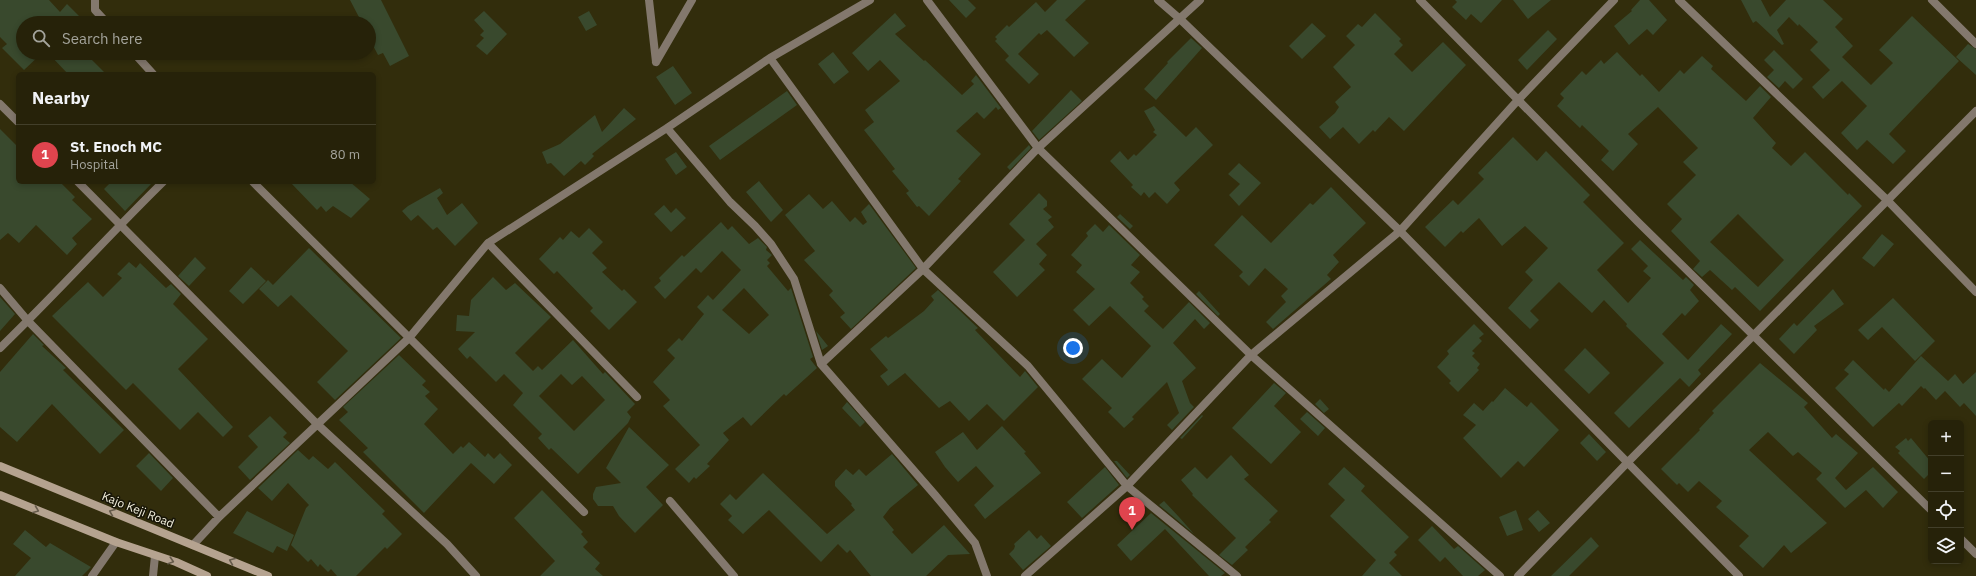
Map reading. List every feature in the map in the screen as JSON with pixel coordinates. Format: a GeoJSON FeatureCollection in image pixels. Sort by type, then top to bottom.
{"type":"FeatureCollection","features":[{"type":"Feature","properties":{"kind":"main road","name":"Kajo Keji Road"},"geometry":{"type":"LineString","coordinates":[[0,466],[268,576]]}},
{"type":"Feature","properties":{"kind":"main road"},"geometry":{"type":"LineString","coordinates":[[0,495],[116,542],[176,562],[207,576]]}},
{"type":"Feature","properties":{"kind":"street"},"geometry":{"type":"LineString","coordinates":[[95,0],[95,10],[101,16]]}},
{"type":"Feature","properties":{"kind":"street"},"geometry":{"type":"LineString","coordinates":[[649,0],[656,62],[692,0]]}},
{"type":"Feature","properties":{"kind":"street"},"geometry":{"type":"LineString","coordinates":[[193,545],[219,517],[409,338],[488,242],[667,128],[770,58],[870,0]]}},
{"type":"Feature","properties":{"kind":"street"},"geometry":{"type":"LineString","coordinates":[[927,0],[1038,148],[1251,356],[1500,576]]}},
{"type":"Feature","properties":{"kind":"street"},"geometry":{"type":"LineString","coordinates":[[1158,0],[1180,19],[1400,231],[1739,576]]}},
{"type":"Feature","properties":{"kind":"street"},"geometry":{"type":"LineString","coordinates":[[820,364],[923,269],[1038,148],[1200,0]]}},
{"type":"Feature","properties":{"kind":"street"},"geometry":{"type":"LineString","coordinates":[[1420,0],[1638,222],[1928,507]]}},
{"type":"Feature","properties":{"kind":"street"},"geometry":{"type":"LineString","coordinates":[[1025,576],[1127,486],[1251,356],[1400,231],[1518,100],[1614,0]]}},
{"type":"Feature","properties":{"kind":"street"},"geometry":{"type":"LineString","coordinates":[[1679,0],[1888,201],[1976,292]]}},
{"type":"Feature","properties":{"kind":"street"},"geometry":{"type":"LineString","coordinates":[[1932,0],[1976,44]]}},
{"type":"Feature","properties":{"kind":"street"},"geometry":{"type":"LineString","coordinates":[[770,58],[923,269],[1028,366],[1127,486],[1237,576]]}},
{"type":"Feature","properties":{"kind":"street"},"geometry":{"type":"LineString","coordinates":[[140,60],[151,72]]}},
{"type":"Feature","properties":{"kind":"street"},"geometry":{"type":"LineString","coordinates":[[0,104],[16,120]]}},
{"type":"Feature","properties":{"kind":"street"},"geometry":{"type":"LineString","coordinates":[[1518,576],[1627,463],[1976,111]]}},
{"type":"Feature","properties":{"kind":"street"},"geometry":{"type":"LineString","coordinates":[[667,128],[730,202],[771,244],[794,279],[820,364],[936,495],[975,543],[987,576]]}},
{"type":"Feature","properties":{"kind":"street"},"geometry":{"type":"LineString","coordinates":[[80,184],[317,424],[447,544],[476,576]]}},
{"type":"Feature","properties":{"kind":"street"},"geometry":{"type":"LineString","coordinates":[[0,348],[28,321],[120,224],[161,184]]}},
{"type":"Feature","properties":{"kind":"street"},"geometry":{"type":"LineString","coordinates":[[256,184],[584,512]]}},
{"type":"Feature","properties":{"kind":"street"},"geometry":{"type":"LineString","coordinates":[[488,242],[637,397]]}},
{"type":"Feature","properties":{"kind":"street"},"geometry":{"type":"LineString","coordinates":[[0,288],[28,321],[219,517]]}},
{"type":"Feature","properties":{"kind":"street"},"geometry":{"type":"LineString","coordinates":[[670,501],[734,576]]}},
{"type":"Feature","properties":{"kind":"street"},"geometry":{"type":"LineString","coordinates":[[92,576],[116,542]]}},
{"type":"Feature","properties":{"kind":"street"},"geometry":{"type":"LineString","coordinates":[[1964,542],[1976,554]]}},
{"type":"Feature","properties":{"kind":"street"},"geometry":{"type":"LineString","coordinates":[[153,576],[155,556]]}},
{"type":"Feature","properties":{"kind":"building"},"geometry":{"type":"Polygon","coordinates":[[[0,0],[49,0],[60,12],[67,4],[79,16],[16,16],[16,60],[35,60],[24,70],[2,48],[7,44],[0,37],[0,0]]]}},
{"type":"Feature","properties":{"kind":"building"},"geometry":{"type":"Polygon","coordinates":[[[350,0],[381,0],[409,56],[390,66],[383,53],[378,55],[376,51],[376,16],[358,16],[350,0]]]}},
{"type":"Feature","properties":{"kind":"building"},"geometry":{"type":"Polygon","coordinates":[[[949,0],[968,0],[976,8],[966,18],[949,0]]]}},
{"type":"Feature","properties":{"kind":"building"},"geometry":{"type":"Polygon","coordinates":[[[1057,0],[1086,0],[1065,20],[1089,43],[1074,57],[1047,30],[1041,35],[1039,33],[1018,54],[1039,74],[1029,84],[1005,60],[1009,56],[995,41],[997,39],[995,37],[1007,25],[1009,27],[1036,2],[1045,12],[1057,0]]]}},
{"type":"Feature","properties":{"kind":"building"},"geometry":{"type":"Polygon","coordinates":[[[1455,0],[1502,0],[1481,23],[1471,14],[1466,20],[1452,7],[1457,2],[1455,0]]]}},
{"type":"Feature","properties":{"kind":"building"},"geometry":{"type":"Polygon","coordinates":[[[1513,0],[1551,0],[1528,19],[1513,0]]]}},
{"type":"Feature","properties":{"kind":"building"},"geometry":{"type":"Polygon","coordinates":[[[1640,0],[1649,0],[1667,20],[1653,35],[1647,29],[1629,45],[1614,26],[1632,11],[1631,10],[1640,0]]]}},
{"type":"Feature","properties":{"kind":"building"},"geometry":{"type":"Polygon","coordinates":[[[1741,0],[1761,0],[1770,17],[1786,0],[1823,0],[1843,19],[1835,27],[1853,46],[1842,57],[1871,85],[1893,63],[1879,50],[1912,16],[1959,61],[1889,134],[1906,151],[1893,164],[1867,140],[1857,150],[1841,133],[1867,106],[1842,81],[1823,99],[1812,87],[1830,70],[1810,50],[1818,42],[1799,24],[1798,26],[1789,17],[1777,30],[1784,44],[1782,45],[1756,21],[1753,23],[1741,0]]]}},
{"type":"Feature","properties":{"kind":"building"},"geometry":{"type":"Polygon","coordinates":[[[484,11],[507,34],[487,55],[476,46],[484,38],[480,35],[484,31],[474,20],[484,11]]]}},
{"type":"Feature","properties":{"kind":"building"},"geometry":{"type":"Polygon","coordinates":[[[589,11],[597,25],[586,31],[578,17],[589,11]]]}},
{"type":"Feature","properties":{"kind":"building"},"geometry":{"type":"Polygon","coordinates":[[[895,13],[906,26],[895,34],[924,61],[925,60],[962,95],[974,84],[971,81],[976,75],[1001,108],[998,110],[996,107],[984,119],[977,112],[956,131],[981,154],[958,179],[961,181],[929,216],[919,206],[917,207],[906,193],[909,191],[892,171],[895,169],[864,130],[874,122],[865,110],[900,81],[880,60],[868,71],[852,53],[895,13]]]}},
{"type":"Feature","properties":{"kind":"building"},"geometry":{"type":"Polygon","coordinates":[[[1375,13],[1401,39],[1399,41],[1403,45],[1394,54],[1412,72],[1443,42],[1466,65],[1404,131],[1389,117],[1375,132],[1373,130],[1359,144],[1343,127],[1330,139],[1319,127],[1335,113],[1339,107],[1335,102],[1351,87],[1333,67],[1355,45],[1346,36],[1358,24],[1362,27],[1375,13]]]}},
{"type":"Feature","properties":{"kind":"building"},"geometry":{"type":"Polygon","coordinates":[[[1312,23],[1326,36],[1302,59],[1289,46],[1312,23]]]}},
{"type":"Feature","properties":{"kind":"building"},"geometry":{"type":"Polygon","coordinates":[[[1548,30],[1557,39],[1527,70],[1518,60],[1548,30]]]}},
{"type":"Feature","properties":{"kind":"building"},"geometry":{"type":"Polygon","coordinates":[[[1191,38],[1202,48],[1156,100],[1144,89],[1168,63],[1167,62],[1191,38]]]}},
{"type":"Feature","properties":{"kind":"building"},"geometry":{"type":"Polygon","coordinates":[[[1968,44],[1976,49],[1976,75],[1956,57],[1968,44]]]}},
{"type":"Feature","properties":{"kind":"building"},"geometry":{"type":"Polygon","coordinates":[[[1774,50],[1803,79],[1793,89],[1785,81],[1779,88],[1767,77],[1774,70],[1764,60],[1774,50]]]}},
{"type":"Feature","properties":{"kind":"building"},"geometry":{"type":"Polygon","coordinates":[[[833,52],[849,72],[834,84],[818,64],[833,52]]]}},
{"type":"Feature","properties":{"kind":"building"},"geometry":{"type":"Polygon","coordinates":[[[1617,52],[1640,76],[1642,74],[1659,92],[1680,70],[1684,74],[1702,56],[1713,66],[1711,69],[1746,101],[1760,86],[1771,97],[1753,118],[1776,143],[1772,148],[1791,166],[1805,152],[1848,195],[1849,193],[1862,206],[1760,311],[1735,287],[1732,290],[1710,270],[1702,277],[1693,269],[1700,261],[1671,231],[1682,219],[1667,204],[1696,175],[1683,162],[1698,148],[1658,107],[1628,134],[1638,144],[1613,171],[1601,160],[1609,151],[1582,125],[1580,128],[1557,106],[1564,98],[1560,94],[1582,71],[1586,75],[1601,60],[1604,64],[1617,52]],[[1738,214],[1710,242],[1758,287],[1784,260],[1738,214]]]}},
{"type":"Feature","properties":{"kind":"building"},"geometry":{"type":"Polygon","coordinates":[[[55,60],[92,60],[104,72],[66,72],[55,60]]]}},
{"type":"Feature","properties":{"kind":"building"},"geometry":{"type":"Polygon","coordinates":[[[673,66],[692,93],[675,105],[656,77],[673,66]]]}},
{"type":"Feature","properties":{"kind":"building"},"geometry":{"type":"Polygon","coordinates":[[[1071,90],[1082,101],[1039,140],[1032,131],[1071,90]]]}},
{"type":"Feature","properties":{"kind":"building"},"geometry":{"type":"Polygon","coordinates":[[[787,91],[797,105],[720,160],[709,146],[787,91]]]}},
{"type":"Feature","properties":{"kind":"building"},"geometry":{"type":"Polygon","coordinates":[[[1154,106],[1186,137],[1196,127],[1213,145],[1174,183],[1180,190],[1167,204],[1155,192],[1149,198],[1144,192],[1141,196],[1131,187],[1133,185],[1110,161],[1120,151],[1128,160],[1134,154],[1136,156],[1157,135],[1153,132],[1155,130],[1144,111],[1154,106]]]}},
{"type":"Feature","properties":{"kind":"building"},"geometry":{"type":"Polygon","coordinates":[[[624,108],[636,119],[592,154],[594,156],[585,165],[581,161],[564,176],[551,163],[547,164],[542,152],[560,144],[595,115],[602,132],[624,108]]]}},
{"type":"Feature","properties":{"kind":"building"},"geometry":{"type":"Polygon","coordinates":[[[0,129],[16,145],[16,184],[62,184],[75,197],[72,200],[92,219],[72,238],[77,244],[67,255],[36,225],[19,243],[8,233],[0,240],[0,129]]]}},
{"type":"Feature","properties":{"kind":"building"},"geometry":{"type":"Polygon","coordinates":[[[1513,137],[1537,161],[1546,151],[1590,195],[1583,202],[1624,243],[1597,270],[1628,303],[1651,278],[1643,271],[1648,266],[1631,249],[1640,240],[1683,280],[1686,277],[1694,285],[1690,290],[1699,301],[1685,316],[1682,313],[1662,334],[1688,360],[1721,324],[1732,334],[1698,370],[1701,374],[1689,387],[1680,378],[1629,428],[1614,413],[1664,363],[1626,326],[1627,324],[1604,300],[1592,313],[1559,282],[1530,311],[1539,320],[1530,329],[1508,308],[1533,280],[1525,272],[1548,248],[1525,226],[1502,246],[1479,218],[1463,233],[1461,231],[1445,247],[1425,227],[1453,200],[1458,205],[1484,179],[1478,173],[1513,137]]]}},
{"type":"Feature","properties":{"kind":"building"},"geometry":{"type":"Polygon","coordinates":[[[1029,145],[1031,148],[1010,170],[1007,167],[1029,145]]]}},
{"type":"Feature","properties":{"kind":"building"},"geometry":{"type":"Polygon","coordinates":[[[676,152],[687,167],[676,175],[665,159],[676,152]]]}},
{"type":"Feature","properties":{"kind":"building"},"geometry":{"type":"Polygon","coordinates":[[[1239,163],[1261,183],[1239,206],[1229,195],[1240,184],[1228,174],[1239,163]]]}},
{"type":"Feature","properties":{"kind":"building"},"geometry":{"type":"Polygon","coordinates":[[[759,181],[783,210],[771,222],[746,192],[759,181]]]}},
{"type":"Feature","properties":{"kind":"building"},"geometry":{"type":"Polygon","coordinates":[[[109,184],[151,184],[125,211],[104,189],[109,184]]]}},
{"type":"Feature","properties":{"kind":"building"},"geometry":{"type":"Polygon","coordinates":[[[292,184],[352,184],[370,199],[351,218],[333,206],[326,212],[321,206],[317,210],[292,184]]]}},
{"type":"Feature","properties":{"kind":"building"},"geometry":{"type":"Polygon","coordinates":[[[1331,187],[1366,223],[1333,255],[1339,262],[1327,275],[1331,279],[1273,329],[1266,322],[1286,302],[1281,296],[1288,289],[1265,268],[1249,286],[1239,276],[1243,272],[1214,245],[1242,215],[1271,243],[1310,203],[1313,205],[1331,187]]]}},
{"type":"Feature","properties":{"kind":"building"},"geometry":{"type":"Polygon","coordinates":[[[440,188],[443,193],[437,198],[447,215],[462,203],[478,223],[455,246],[437,227],[433,230],[418,215],[411,221],[402,211],[440,188]]]}},
{"type":"Feature","properties":{"kind":"building"},"geometry":{"type":"Polygon","coordinates":[[[1039,193],[1047,201],[1047,206],[1043,209],[1052,217],[1048,220],[1054,227],[1036,244],[1047,255],[1039,264],[1045,270],[1017,297],[993,272],[1025,240],[1009,224],[1039,193]]]}},
{"type":"Feature","properties":{"kind":"building"},"geometry":{"type":"Polygon","coordinates":[[[809,194],[823,209],[832,201],[850,222],[855,217],[863,225],[867,222],[861,212],[869,204],[916,268],[851,329],[840,317],[845,313],[829,295],[833,291],[804,260],[815,251],[785,215],[809,194]]]}},
{"type":"Feature","properties":{"kind":"building"},"geometry":{"type":"Polygon","coordinates":[[[664,205],[671,213],[676,208],[686,218],[671,232],[654,214],[664,205]]]}},
{"type":"Feature","properties":{"kind":"building"},"geometry":{"type":"Polygon","coordinates":[[[1120,214],[1133,226],[1130,229],[1117,217],[1120,214]]]}},
{"type":"Feature","properties":{"kind":"building"},"geometry":{"type":"Polygon","coordinates":[[[721,222],[728,230],[732,226],[749,244],[758,238],[767,247],[766,250],[772,255],[767,260],[770,263],[767,266],[788,291],[791,288],[813,357],[810,359],[817,368],[786,396],[784,394],[751,426],[743,417],[723,433],[729,440],[707,464],[710,466],[696,479],[694,477],[689,483],[675,469],[700,445],[663,406],[670,400],[653,382],[675,358],[667,350],[679,338],[682,341],[704,314],[697,307],[708,295],[713,300],[741,270],[722,251],[701,273],[696,268],[665,299],[654,287],[661,281],[659,278],[682,255],[684,257],[721,222]],[[744,288],[722,310],[749,334],[769,315],[744,288]]]}},
{"type":"Feature","properties":{"kind":"building"},"geometry":{"type":"Polygon","coordinates":[[[1095,224],[1103,232],[1109,225],[1140,255],[1131,265],[1140,272],[1130,283],[1144,297],[1142,299],[1149,306],[1144,311],[1163,329],[1189,302],[1210,323],[1204,329],[1195,319],[1173,343],[1196,368],[1182,381],[1190,403],[1194,407],[1172,430],[1167,425],[1179,413],[1167,382],[1132,417],[1134,419],[1124,428],[1108,412],[1112,408],[1082,379],[1102,359],[1122,378],[1151,346],[1110,306],[1089,326],[1073,310],[1095,289],[1076,272],[1082,265],[1071,255],[1088,236],[1086,233],[1095,224]]]}},
{"type":"Feature","properties":{"kind":"building"},"geometry":{"type":"Polygon","coordinates":[[[589,228],[603,242],[592,253],[607,268],[602,272],[622,291],[624,289],[637,302],[609,330],[590,311],[593,308],[557,271],[554,274],[539,259],[560,237],[563,240],[571,231],[579,238],[589,228]]]}},
{"type":"Feature","properties":{"kind":"building"},"geometry":{"type":"Polygon","coordinates":[[[1882,234],[1894,244],[1874,267],[1862,258],[1882,234]]]}},
{"type":"Feature","properties":{"kind":"building"},"geometry":{"type":"Polygon","coordinates":[[[309,248],[401,338],[335,400],[317,382],[348,351],[291,295],[278,307],[259,289],[268,280],[273,285],[309,248]]]}},
{"type":"Feature","properties":{"kind":"building"},"geometry":{"type":"Polygon","coordinates":[[[195,257],[206,268],[189,286],[178,276],[195,257]]]}},
{"type":"Feature","properties":{"kind":"building"},"geometry":{"type":"Polygon","coordinates":[[[129,262],[136,268],[140,263],[166,288],[171,284],[181,294],[173,304],[208,339],[178,369],[233,427],[223,437],[198,412],[180,430],[133,383],[126,390],[52,316],[88,282],[103,297],[122,278],[117,274],[129,262]]]}},
{"type":"Feature","properties":{"kind":"building"},"geometry":{"type":"Polygon","coordinates":[[[251,267],[266,281],[243,304],[229,291],[251,267]]]}},
{"type":"Feature","properties":{"kind":"building"},"geometry":{"type":"Polygon","coordinates":[[[493,277],[506,290],[515,283],[551,317],[515,353],[533,371],[538,366],[542,370],[573,340],[603,374],[605,372],[635,404],[627,412],[631,417],[628,423],[578,474],[551,448],[549,450],[538,438],[542,434],[513,405],[523,393],[504,374],[496,382],[470,356],[467,359],[458,349],[475,332],[456,331],[457,315],[469,316],[471,300],[493,277]],[[561,374],[539,396],[574,431],[605,400],[582,376],[572,385],[561,374]]]}},
{"type":"Feature","properties":{"kind":"building"},"geometry":{"type":"Polygon","coordinates":[[[1833,289],[1844,304],[1814,326],[1817,330],[1794,354],[1779,339],[1794,323],[1797,326],[1833,289]]]}},
{"type":"Feature","properties":{"kind":"building"},"geometry":{"type":"Polygon","coordinates":[[[938,290],[978,328],[975,330],[1020,377],[1025,371],[1038,387],[1004,421],[987,404],[969,421],[950,401],[939,408],[905,373],[888,386],[880,376],[888,370],[870,349],[886,336],[888,338],[924,311],[934,300],[931,296],[938,290]]]}},
{"type":"Feature","properties":{"kind":"building"},"geometry":{"type":"Polygon","coordinates":[[[1199,291],[1220,314],[1218,316],[1196,294],[1199,291]]]}},
{"type":"Feature","properties":{"kind":"building"},"geometry":{"type":"Polygon","coordinates":[[[0,297],[15,314],[0,331],[0,297]]]}},
{"type":"Feature","properties":{"kind":"building"},"geometry":{"type":"Polygon","coordinates":[[[1893,298],[1935,341],[1915,361],[1882,327],[1868,340],[1858,330],[1893,298]]]}},
{"type":"Feature","properties":{"kind":"building"},"geometry":{"type":"Polygon","coordinates":[[[1474,324],[1484,334],[1479,338],[1482,341],[1472,351],[1475,353],[1472,356],[1480,364],[1477,368],[1479,370],[1458,392],[1449,383],[1451,381],[1437,367],[1449,354],[1447,351],[1474,324]]]}},
{"type":"Feature","properties":{"kind":"building"},"geometry":{"type":"Polygon","coordinates":[[[816,331],[828,346],[822,350],[816,331]]]}},
{"type":"Feature","properties":{"kind":"building"},"geometry":{"type":"Polygon","coordinates":[[[33,334],[44,345],[42,346],[66,368],[63,370],[124,430],[100,454],[52,404],[17,442],[0,427],[0,372],[33,334]]]}},
{"type":"Feature","properties":{"kind":"building"},"geometry":{"type":"Polygon","coordinates":[[[1585,348],[1610,373],[1589,394],[1564,370],[1585,348]]]}},
{"type":"Feature","properties":{"kind":"building"},"geometry":{"type":"Polygon","coordinates":[[[399,355],[426,381],[422,385],[430,392],[425,396],[438,409],[424,424],[453,454],[461,446],[463,448],[469,442],[485,457],[488,453],[494,459],[500,453],[512,465],[494,484],[471,463],[424,513],[363,452],[368,448],[339,420],[348,412],[343,407],[399,355]]]}},
{"type":"Feature","properties":{"kind":"building"},"geometry":{"type":"Polygon","coordinates":[[[1921,356],[1948,381],[1955,374],[1963,384],[1976,372],[1976,416],[1964,403],[1960,407],[1945,391],[1936,400],[1925,388],[1924,389],[1921,386],[1902,406],[1899,403],[1873,427],[1835,388],[1849,374],[1844,370],[1853,360],[1884,390],[1885,388],[1889,392],[1921,356]]]}},
{"type":"Feature","properties":{"kind":"building"},"geometry":{"type":"Polygon","coordinates":[[[1760,363],[1808,403],[1804,407],[1832,438],[1836,434],[1858,453],[1835,478],[1846,490],[1873,467],[1898,492],[1883,508],[1866,490],[1845,508],[1816,479],[1822,473],[1798,452],[1793,456],[1768,432],[1749,450],[1827,523],[1791,553],[1784,545],[1763,568],[1739,546],[1749,536],[1716,507],[1722,501],[1699,481],[1688,492],[1679,483],[1677,485],[1661,469],[1700,430],[1699,429],[1714,413],[1712,411],[1760,363]]]}},
{"type":"Feature","properties":{"kind":"building"},"geometry":{"type":"Polygon","coordinates":[[[1274,383],[1286,393],[1274,406],[1301,432],[1271,464],[1232,428],[1274,383]]]}},
{"type":"Feature","properties":{"kind":"building"},"geometry":{"type":"Polygon","coordinates":[[[1505,388],[1527,407],[1531,402],[1559,430],[1524,467],[1518,461],[1501,478],[1463,438],[1476,425],[1463,415],[1474,403],[1483,411],[1505,388]]]}},
{"type":"Feature","properties":{"kind":"building"},"geometry":{"type":"Polygon","coordinates":[[[1320,399],[1329,409],[1324,413],[1315,404],[1320,399]]]}},
{"type":"Feature","properties":{"kind":"building"},"geometry":{"type":"Polygon","coordinates":[[[847,402],[865,422],[860,427],[842,408],[847,402]]]}},
{"type":"Feature","properties":{"kind":"building"},"geometry":{"type":"Polygon","coordinates":[[[1307,412],[1325,428],[1318,436],[1300,419],[1307,412]]]}},
{"type":"Feature","properties":{"kind":"building"},"geometry":{"type":"Polygon","coordinates":[[[1202,415],[1203,416],[1182,439],[1180,438],[1202,415]]]}},
{"type":"Feature","properties":{"kind":"building"},"geometry":{"type":"Polygon","coordinates":[[[270,416],[287,433],[283,437],[290,443],[250,480],[238,467],[258,447],[248,436],[270,416]]]}},
{"type":"Feature","properties":{"kind":"building"},"geometry":{"type":"Polygon","coordinates":[[[1002,426],[1026,452],[1024,453],[1041,473],[985,519],[974,505],[994,486],[976,466],[958,482],[935,452],[963,432],[977,450],[1002,426]]]}},
{"type":"Feature","properties":{"kind":"building"},"geometry":{"type":"Polygon","coordinates":[[[629,427],[669,465],[646,487],[663,505],[635,533],[619,516],[613,506],[598,506],[593,499],[593,494],[596,487],[621,483],[606,468],[629,427]]]}},
{"type":"Feature","properties":{"kind":"building"},"geometry":{"type":"Polygon","coordinates":[[[1589,434],[1606,452],[1597,461],[1580,443],[1589,434]]]}},
{"type":"Feature","properties":{"kind":"building"},"geometry":{"type":"Polygon","coordinates":[[[1906,438],[1908,441],[1911,438],[1928,458],[1928,475],[1924,479],[1898,453],[1900,451],[1895,447],[1906,438]]]}},
{"type":"Feature","properties":{"kind":"building"},"geometry":{"type":"Polygon","coordinates":[[[298,450],[309,460],[313,456],[328,469],[335,462],[385,511],[382,514],[402,534],[387,549],[385,547],[356,576],[337,576],[331,569],[328,572],[320,564],[318,567],[311,559],[308,562],[291,545],[306,508],[309,505],[288,483],[272,501],[258,488],[298,450]]]}},
{"type":"Feature","properties":{"kind":"building"},"geometry":{"type":"Polygon","coordinates":[[[149,453],[173,478],[161,491],[136,466],[149,453]]]}},
{"type":"Feature","properties":{"kind":"building"},"geometry":{"type":"Polygon","coordinates":[[[892,454],[918,485],[890,508],[883,517],[894,530],[892,532],[912,554],[944,525],[970,554],[948,555],[926,576],[871,576],[850,550],[847,553],[838,544],[821,562],[769,510],[743,534],[728,520],[732,516],[720,504],[730,494],[736,500],[763,473],[827,534],[855,510],[851,505],[852,504],[835,486],[835,481],[846,469],[853,475],[859,469],[866,476],[892,454]]]}},
{"type":"Feature","properties":{"kind":"building"},"geometry":{"type":"Polygon","coordinates":[[[1231,455],[1249,475],[1244,479],[1278,511],[1269,520],[1271,522],[1245,547],[1248,550],[1232,565],[1219,555],[1236,538],[1192,495],[1193,494],[1181,480],[1195,467],[1207,479],[1231,455]]]}},
{"type":"Feature","properties":{"kind":"building"},"geometry":{"type":"Polygon","coordinates":[[[1114,461],[1117,461],[1130,475],[1127,478],[1114,461]]]}},
{"type":"Feature","properties":{"kind":"building"},"geometry":{"type":"Polygon","coordinates":[[[1105,467],[1119,485],[1082,518],[1067,502],[1105,467]]]}},
{"type":"Feature","properties":{"kind":"building"},"geometry":{"type":"Polygon","coordinates":[[[1344,467],[1365,486],[1361,491],[1409,537],[1394,552],[1397,555],[1389,563],[1402,576],[1362,576],[1376,560],[1330,516],[1345,500],[1328,484],[1344,467]]]}},
{"type":"Feature","properties":{"kind":"building"},"geometry":{"type":"Polygon","coordinates":[[[542,490],[583,532],[581,534],[588,542],[583,547],[600,563],[595,569],[603,576],[540,576],[555,561],[514,518],[542,490]]]}},
{"type":"Feature","properties":{"kind":"building"},"geometry":{"type":"Polygon","coordinates":[[[1164,501],[1179,517],[1194,534],[1159,505],[1164,501]]]}},
{"type":"Feature","properties":{"kind":"building"},"geometry":{"type":"Polygon","coordinates":[[[1516,510],[1523,530],[1507,536],[1499,517],[1516,510]]]}},
{"type":"Feature","properties":{"kind":"building"},"geometry":{"type":"Polygon","coordinates":[[[1538,510],[1550,523],[1539,532],[1528,519],[1538,510]]]}},
{"type":"Feature","properties":{"kind":"building"},"geometry":{"type":"Polygon","coordinates":[[[247,511],[294,535],[287,551],[277,546],[273,553],[233,533],[247,511]]]}},
{"type":"Feature","properties":{"kind":"building"},"geometry":{"type":"Polygon","coordinates":[[[1151,513],[1225,573],[1221,576],[1209,576],[1165,529],[1131,561],[1117,545],[1151,513]]]}},
{"type":"Feature","properties":{"kind":"building"},"geometry":{"type":"Polygon","coordinates":[[[1432,526],[1454,549],[1458,546],[1485,570],[1478,576],[1463,576],[1445,557],[1440,562],[1418,540],[1432,526]]]}},
{"type":"Feature","properties":{"kind":"building"},"geometry":{"type":"Polygon","coordinates":[[[25,530],[46,547],[50,543],[91,567],[82,576],[15,576],[31,558],[13,544],[25,530]]]}},
{"type":"Feature","properties":{"kind":"building"},"geometry":{"type":"Polygon","coordinates":[[[1029,530],[1037,539],[1041,535],[1051,546],[1023,570],[1009,554],[1014,549],[1014,544],[1029,530]]]}},
{"type":"Feature","properties":{"kind":"building"},"geometry":{"type":"Polygon","coordinates":[[[1591,537],[1599,546],[1569,576],[1551,576],[1591,537]]]}},
{"type":"Feature","properties":{"kind":"place","name":"St. Enoch MC"},"geometry":{"type":"Point","coordinates":[1132,530]}}]}
